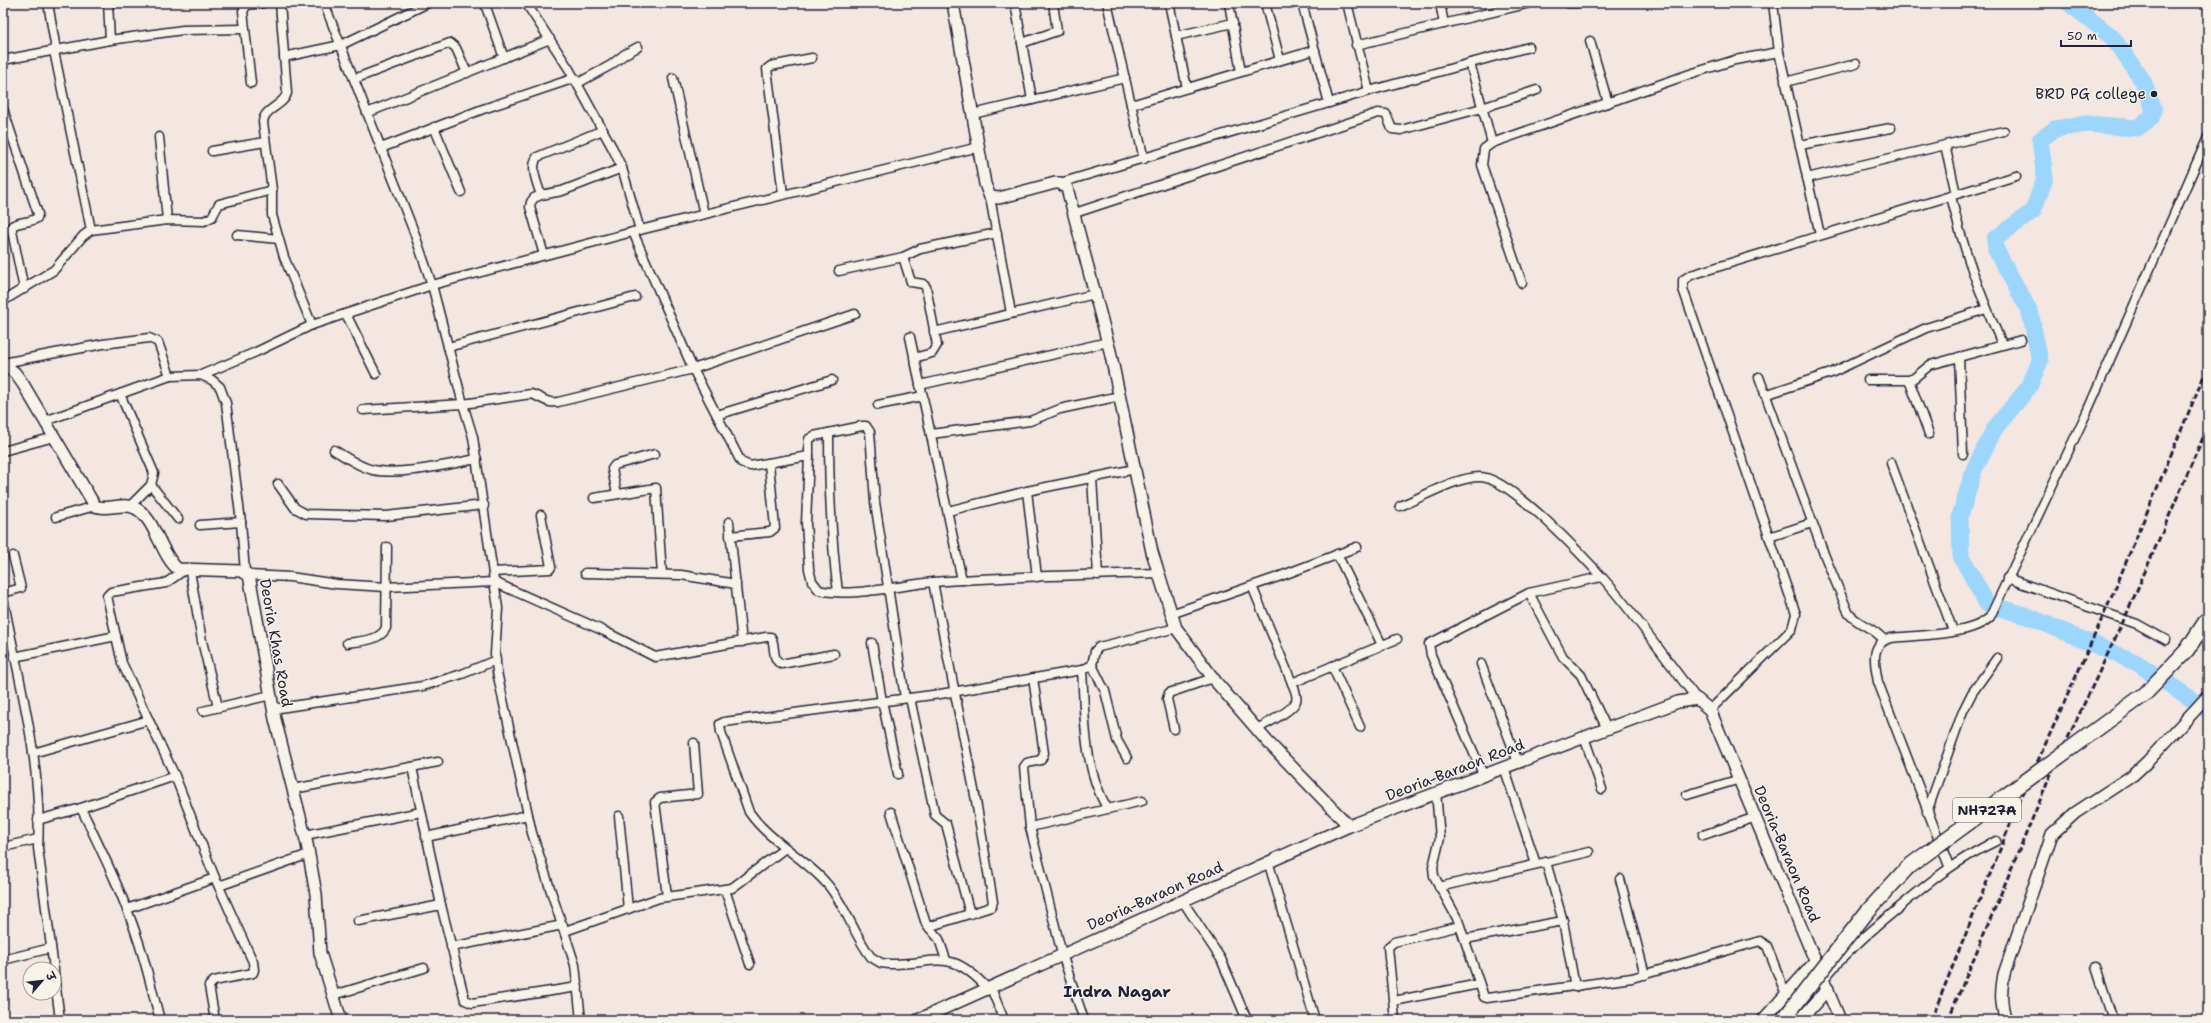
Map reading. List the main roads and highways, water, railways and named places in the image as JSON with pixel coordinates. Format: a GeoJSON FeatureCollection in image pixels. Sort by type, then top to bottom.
{"type":"FeatureCollection","features":[{"type":"Feature","properties":{"kind":"highway","name":"NH727A"},"geometry":{"type":"LineString","coordinates":[[1783,1020],[1867,912],[1908,867],[2145,694],[2187,650],[2208,618]]}},
{"type":"Feature","properties":{"kind":"waterway"},"geometry":{"type":"LineString","coordinates":[[2069,3],[2112,37],[2143,81],[2154,110],[2151,118],[2137,128],[2086,124],[2055,129],[2040,140],[2045,178],[2033,211],[1995,239],[1996,250],[2030,312],[2040,361],[2029,387],[1995,428],[1974,470],[1960,516],[1961,556],[1987,604],[2030,617],[2137,663],[2208,710]]}},
{"type":"Feature","properties":{"kind":"railway"},"geometry":{"type":"LineString","coordinates":[[1931,1020],[2018,805],[2109,603],[2208,366]]}},
{"type":"Feature","properties":{"kind":"railway"},"geometry":{"type":"LineString","coordinates":[[1948,1020],[2051,774],[2128,611],[2208,426]]}},
{"type":"Feature","properties":{"kind":"place","name":"BRD PG college"},"geometry":{"type":"Point","coordinates":[2154,94]}},
{"type":"Feature","properties":{"kind":"district","name":"Indra Nagar"},"geometry":{"type":"Point","coordinates":[1117,991]}}]}
